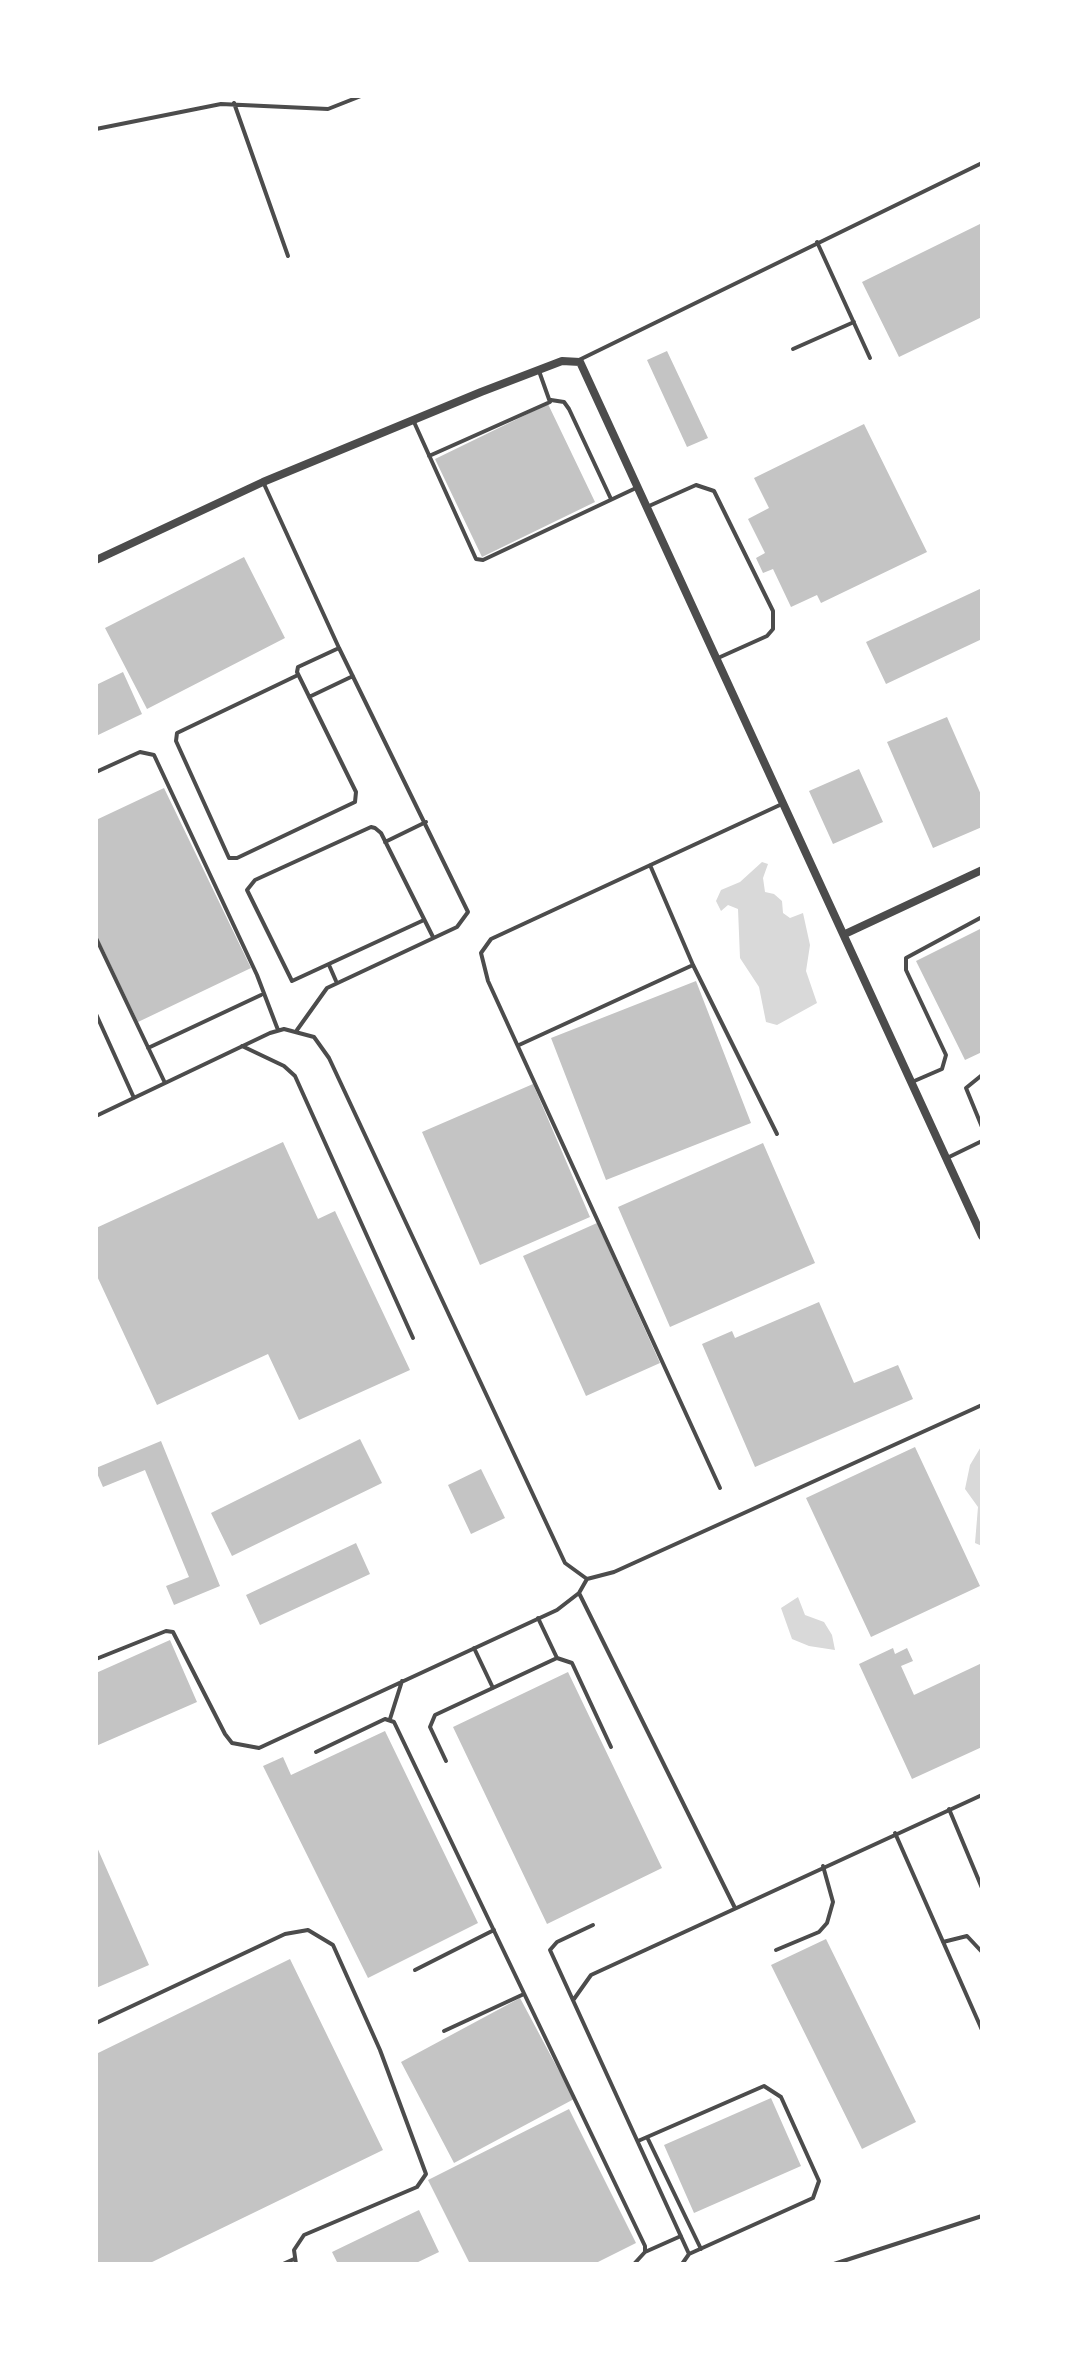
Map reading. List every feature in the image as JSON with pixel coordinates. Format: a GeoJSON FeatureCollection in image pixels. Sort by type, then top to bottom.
{"type":"FeatureCollection","features":[{"type":"Feature","properties":{"kind":"street"},"geometry":{"type":"LineString","coordinates":[[96,560],[263,482],[538,369],[562,361],[577,361],[586,368],[982,1236]]}},
{"type":"Feature","properties":{"kind":"street"},"geometry":{"type":"LineString","coordinates":[[845,934],[982,870]]}},
{"type":"Feature","properties":{"kind":"lane"},"geometry":{"type":"LineString","coordinates":[[96,129],[234,103],[328,109],[361,96]]}},
{"type":"Feature","properties":{"kind":"lane"},"geometry":{"type":"LineString","coordinates":[[234,103],[288,256]]}},
{"type":"Feature","properties":{"kind":"lane"},"geometry":{"type":"LineString","coordinates":[[577,361],[982,163]]}},
{"type":"Feature","properties":{"kind":"lane"},"geometry":{"type":"LineString","coordinates":[[817,242],[870,358]]}},
{"type":"Feature","properties":{"kind":"lane"},"geometry":{"type":"LineString","coordinates":[[793,349],[854,322]]}},
{"type":"Feature","properties":{"kind":"lane"},"geometry":{"type":"LineString","coordinates":[[538,369],[551,400]]}},
{"type":"Feature","properties":{"kind":"lane"},"geometry":{"type":"LineString","coordinates":[[429,456],[551,400],[564,402],[612,499]]}},
{"type":"Feature","properties":{"kind":"lane"},"geometry":{"type":"LineString","coordinates":[[414,420],[476,559],[483,560],[639,486]]}},
{"type":"Feature","properties":{"kind":"lane"},"geometry":{"type":"LineString","coordinates":[[263,482],[339,648],[468,912],[463,923],[337,982],[320,994],[297,1030]]}},
{"type":"Feature","properties":{"kind":"lane"},"geometry":{"type":"LineString","coordinates":[[649,506],[696,485],[714,491],[773,611],[773,629],[767,636],[718,658]]}},
{"type":"Feature","properties":{"kind":"lane"},"geometry":{"type":"LineString","coordinates":[[298,675],[177,733],[176,741],[229,858],[237,858],[355,802],[357,798],[298,675],[298,667],[339,648]]}},
{"type":"Feature","properties":{"kind":"lane"},"geometry":{"type":"LineString","coordinates":[[309,697],[353,676]]}},
{"type":"Feature","properties":{"kind":"lane"},"geometry":{"type":"LineString","coordinates":[[96,772],[140,752],[154,755],[257,975],[278,1030]]}},
{"type":"Feature","properties":{"kind":"lane"},"geometry":{"type":"LineString","coordinates":[[720,1488],[488,981],[481,953],[491,939],[784,803]]}},
{"type":"Feature","properties":{"kind":"lane"},"geometry":{"type":"LineString","coordinates":[[385,842],[426,822]]}},
{"type":"Feature","properties":{"kind":"lane"},"geometry":{"type":"LineString","coordinates":[[424,920],[297,980],[289,978],[250,898],[248,885],[371,827],[381,833],[433,938]]}},
{"type":"Feature","properties":{"kind":"lane"},"geometry":{"type":"LineString","coordinates":[[650,865],[693,965],[777,1134]]}},
{"type":"Feature","properties":{"kind":"lane"},"geometry":{"type":"LineString","coordinates":[[912,1082],[942,1069],[946,1055],[906,970],[906,958],[982,917]]}},
{"type":"Feature","properties":{"kind":"lane"},"geometry":{"type":"LineString","coordinates":[[96,938],[165,1083]]}},
{"type":"Feature","properties":{"kind":"lane"},"geometry":{"type":"LineString","coordinates":[[329,965],[337,982]]}},
{"type":"Feature","properties":{"kind":"lane"},"geometry":{"type":"LineString","coordinates":[[519,1045],[693,965]]}},
{"type":"Feature","properties":{"kind":"lane"},"geometry":{"type":"LineString","coordinates":[[148,1048],[262,994]]}},
{"type":"Feature","properties":{"kind":"lane"},"geometry":{"type":"LineString","coordinates":[[96,1014],[134,1098]]}},
{"type":"Feature","properties":{"kind":"lane"},"geometry":{"type":"LineString","coordinates":[[96,1116],[278,1030],[297,1030],[314,1037],[329,1058],[565,1563],[587,1579]]}},
{"type":"Feature","properties":{"kind":"lane"},"geometry":{"type":"LineString","coordinates":[[242,1046],[284,1066],[295,1076],[413,1338]]}},
{"type":"Feature","properties":{"kind":"lane"},"geometry":{"type":"LineString","coordinates":[[982,1075],[966,1088],[982,1127]]}},
{"type":"Feature","properties":{"kind":"lane"},"geometry":{"type":"LineString","coordinates":[[947,1158],[982,1141]]}},
{"type":"Feature","properties":{"kind":"lane"},"geometry":{"type":"LineString","coordinates":[[96,1659],[166,1631],[173,1632],[232,1743],[259,1748],[538,1618],[579,1593],[587,1579],[614,1572],[982,1405]]}},
{"type":"Feature","properties":{"kind":"lane"},"geometry":{"type":"LineString","coordinates":[[579,1593],[735,1908]]}},
{"type":"Feature","properties":{"kind":"lane"},"geometry":{"type":"LineString","coordinates":[[538,1618],[557,1658]]}},
{"type":"Feature","properties":{"kind":"lane"},"geometry":{"type":"LineString","coordinates":[[474,1648],[493,1688]]}},
{"type":"Feature","properties":{"kind":"lane"},"geometry":{"type":"LineString","coordinates":[[446,1761],[430,1720],[557,1658],[572,1663],[611,1747]]}},
{"type":"Feature","properties":{"kind":"lane"},"geometry":{"type":"LineString","coordinates":[[402,1681],[390,1719],[494,1930],[645,2252]]}},
{"type":"Feature","properties":{"kind":"lane"},"geometry":{"type":"LineString","coordinates":[[316,1752],[390,1719]]}},
{"type":"Feature","properties":{"kind":"lane"},"geometry":{"type":"LineString","coordinates":[[574,1999],[587,1978],[823,1866],[982,1795]]}},
{"type":"Feature","properties":{"kind":"lane"},"geometry":{"type":"LineString","coordinates":[[949,1809],[980,1868],[982,1888]]}},
{"type":"Feature","properties":{"kind":"lane"},"geometry":{"type":"LineString","coordinates":[[895,1833],[982,2030]]}},
{"type":"Feature","properties":{"kind":"lane"},"geometry":{"type":"LineString","coordinates":[[776,1950],[819,1932],[827,1923],[833,1902],[823,1866]]}},
{"type":"Feature","properties":{"kind":"lane"},"geometry":{"type":"LineString","coordinates":[[593,1925],[551,1946],[689,2254]]}},
{"type":"Feature","properties":{"kind":"lane"},"geometry":{"type":"LineString","coordinates":[[96,2023],[285,1934],[308,1930],[333,1945],[380,2050],[426,2174],[417,2187],[314,2228],[297,2242],[295,2262],[283,2264]]}},
{"type":"Feature","properties":{"kind":"lane"},"geometry":{"type":"LineString","coordinates":[[415,1970],[494,1930]]}},
{"type":"Feature","properties":{"kind":"lane"},"geometry":{"type":"LineString","coordinates":[[943,1942],[967,1936],[982,1952]]}},
{"type":"Feature","properties":{"kind":"lane"},"geometry":{"type":"LineString","coordinates":[[444,2031],[524,1994]]}},
{"type":"Feature","properties":{"kind":"lane"},"geometry":{"type":"LineString","coordinates":[[638,2141],[758,2087],[772,2088],[781,2097],[819,2181],[813,2198],[689,2254],[682,2264]]}},
{"type":"Feature","properties":{"kind":"lane"},"geometry":{"type":"LineString","coordinates":[[647,2137],[701,2249]]}},
{"type":"Feature","properties":{"kind":"lane"},"geometry":{"type":"LineString","coordinates":[[656,2181],[666,2176]]}},
{"type":"Feature","properties":{"kind":"lane"},"geometry":{"type":"LineString","coordinates":[[834,2264],[982,2216]]}},
{"type":"Feature","properties":{"kind":"lane"},"geometry":{"type":"LineString","coordinates":[[634,2264],[645,2252],[681,2236]]}},
{"type":"Feature","properties":{"kind":"shaded area"},"geometry":{"type":"Polygon","coordinates":[[[762,862],[768,864],[763,878],[765,892],[774,894],[782,901],[783,913],[790,918],[803,913],[810,945],[806,971],[817,1003],[777,1025],[766,1022],[759,987],[740,958],[738,909],[728,905],[721,911],[716,901],[721,890],[740,882],[762,862]]]}},
{"type":"Feature","properties":{"kind":"shaded area"},"geometry":{"type":"Polygon","coordinates":[[[982,1445],[982,1546],[975,1543],[978,1507],[965,1489],[970,1465],[982,1445]]]}},
{"type":"Feature","properties":{"kind":"shaded area"},"geometry":{"type":"Polygon","coordinates":[[[798,1597],[805,1615],[824,1622],[832,1635],[835,1650],[809,1646],[792,1639],[781,1608],[798,1597]]]}},
{"type":"Feature","properties":{"kind":"building"},"geometry":{"type":"Polygon","coordinates":[[[982,223],[982,317],[899,357],[862,282],[982,223]]]}},
{"type":"Feature","properties":{"kind":"building"},"geometry":{"type":"Polygon","coordinates":[[[667,351],[708,438],[687,447],[647,360],[667,351]]]}},
{"type":"Feature","properties":{"kind":"building"},"geometry":{"type":"Polygon","coordinates":[[[548,404],[595,502],[482,557],[435,459],[548,404]]]}},
{"type":"Feature","properties":{"kind":"building"},"geometry":{"type":"Polygon","coordinates":[[[864,424],[927,552],[821,603],[817,595],[791,607],[773,569],[763,573],[756,558],[765,553],[748,519],[769,508],[754,478],[864,424]]]}},
{"type":"Feature","properties":{"kind":"building"},"geometry":{"type":"Polygon","coordinates":[[[244,557],[285,638],[147,709],[105,628],[244,557]]]}},
{"type":"Feature","properties":{"kind":"building"},"geometry":{"type":"Polygon","coordinates":[[[982,588],[982,639],[886,684],[866,642],[982,588]]]}},
{"type":"Feature","properties":{"kind":"building"},"geometry":{"type":"Polygon","coordinates":[[[123,672],[142,714],[96,736],[96,685],[123,672]]]}},
{"type":"Feature","properties":{"kind":"building"},"geometry":{"type":"Polygon","coordinates":[[[947,717],[982,797],[982,827],[933,848],[887,742],[947,717]]]}},
{"type":"Feature","properties":{"kind":"building"},"geometry":{"type":"Polygon","coordinates":[[[859,769],[883,822],[833,844],[809,791],[859,769]]]}},
{"type":"Feature","properties":{"kind":"building"},"geometry":{"type":"Polygon","coordinates":[[[164,788],[251,968],[138,1022],[96,934],[96,820],[164,788]]]}},
{"type":"Feature","properties":{"kind":"building"},"geometry":{"type":"Polygon","coordinates":[[[982,928],[982,1052],[965,1060],[916,961],[982,928]]]}},
{"type":"Feature","properties":{"kind":"building"},"geometry":{"type":"Polygon","coordinates":[[[696,981],[751,1123],[606,1180],[551,1038],[696,981]]]}},
{"type":"Feature","properties":{"kind":"building"},"geometry":{"type":"Polygon","coordinates":[[[533,1084],[590,1217],[480,1265],[422,1132],[533,1084]]]}},
{"type":"Feature","properties":{"kind":"building"},"geometry":{"type":"Polygon","coordinates":[[[283,1142],[318,1219],[335,1211],[410,1370],[299,1420],[268,1354],[157,1405],[96,1274],[96,1228],[283,1142]]]}},
{"type":"Feature","properties":{"kind":"building"},"geometry":{"type":"Polygon","coordinates":[[[763,1143],[815,1263],[670,1327],[618,1207],[763,1143]]]}},
{"type":"Feature","properties":{"kind":"building"},"geometry":{"type":"Polygon","coordinates":[[[597,1223],[660,1363],[586,1396],[523,1256],[597,1223]]]}},
{"type":"Feature","properties":{"kind":"building"},"geometry":{"type":"Polygon","coordinates":[[[819,1302],[854,1383],[898,1365],[913,1399],[755,1467],[702,1344],[732,1331],[735,1338],[819,1302]]]}},
{"type":"Feature","properties":{"kind":"building"},"geometry":{"type":"Polygon","coordinates":[[[360,1439],[382,1483],[232,1556],[211,1513],[360,1439]]]}},
{"type":"Feature","properties":{"kind":"building"},"geometry":{"type":"Polygon","coordinates":[[[161,1441],[220,1586],[174,1605],[166,1586],[189,1577],[145,1470],[103,1487],[96,1471],[96,1468],[161,1441]]]}},
{"type":"Feature","properties":{"kind":"building"},"geometry":{"type":"Polygon","coordinates":[[[915,1447],[980,1586],[871,1637],[806,1498],[915,1447]]]}},
{"type":"Feature","properties":{"kind":"building"},"geometry":{"type":"Polygon","coordinates":[[[481,1469],[505,1518],[471,1534],[448,1485],[481,1469]]]}},
{"type":"Feature","properties":{"kind":"building"},"geometry":{"type":"Polygon","coordinates":[[[356,1543],[370,1574],[260,1625],[246,1595],[356,1543]]]}},
{"type":"Feature","properties":{"kind":"building"},"geometry":{"type":"Polygon","coordinates":[[[170,1640],[197,1702],[96,1746],[96,1673],[170,1640]]]}},
{"type":"Feature","properties":{"kind":"building"},"geometry":{"type":"Polygon","coordinates":[[[893,1648],[895,1654],[907,1648],[913,1661],[901,1666],[914,1695],[982,1663],[982,1747],[912,1779],[859,1664],[893,1648]]]}},
{"type":"Feature","properties":{"kind":"building"},"geometry":{"type":"Polygon","coordinates":[[[568,1672],[662,1868],[547,1924],[453,1727],[568,1672]]]}},
{"type":"Feature","properties":{"kind":"building"},"geometry":{"type":"Polygon","coordinates":[[[385,1731],[478,1923],[368,1978],[263,1766],[283,1757],[291,1775],[385,1731]]]}},
{"type":"Feature","properties":{"kind":"building"},"geometry":{"type":"Polygon","coordinates":[[[96,1845],[149,1965],[96,1988],[96,1845]]]}},
{"type":"Feature","properties":{"kind":"building"},"geometry":{"type":"Polygon","coordinates":[[[826,1939],[916,2122],[862,2149],[771,1965],[826,1939]]]}},
{"type":"Feature","properties":{"kind":"building"},"geometry":{"type":"Polygon","coordinates":[[[290,1959],[383,2150],[148,2264],[96,2264],[96,2054],[290,1959]]]}},
{"type":"Feature","properties":{"kind":"building"},"geometry":{"type":"Polygon","coordinates":[[[520,1998],[574,2099],[454,2163],[401,2062],[520,1998]]]}},
{"type":"Feature","properties":{"kind":"building"},"geometry":{"type":"Polygon","coordinates":[[[771,2098],[801,2166],[694,2213],[664,2145],[771,2098]]]}},
{"type":"Feature","properties":{"kind":"building"},"geometry":{"type":"Polygon","coordinates":[[[569,2109],[636,2243],[594,2264],[470,2264],[428,2180],[569,2109]]]}},
{"type":"Feature","properties":{"kind":"building"},"geometry":{"type":"Polygon","coordinates":[[[419,2210],[439,2252],[414,2264],[338,2264],[332,2252],[419,2210]]]}}]}
